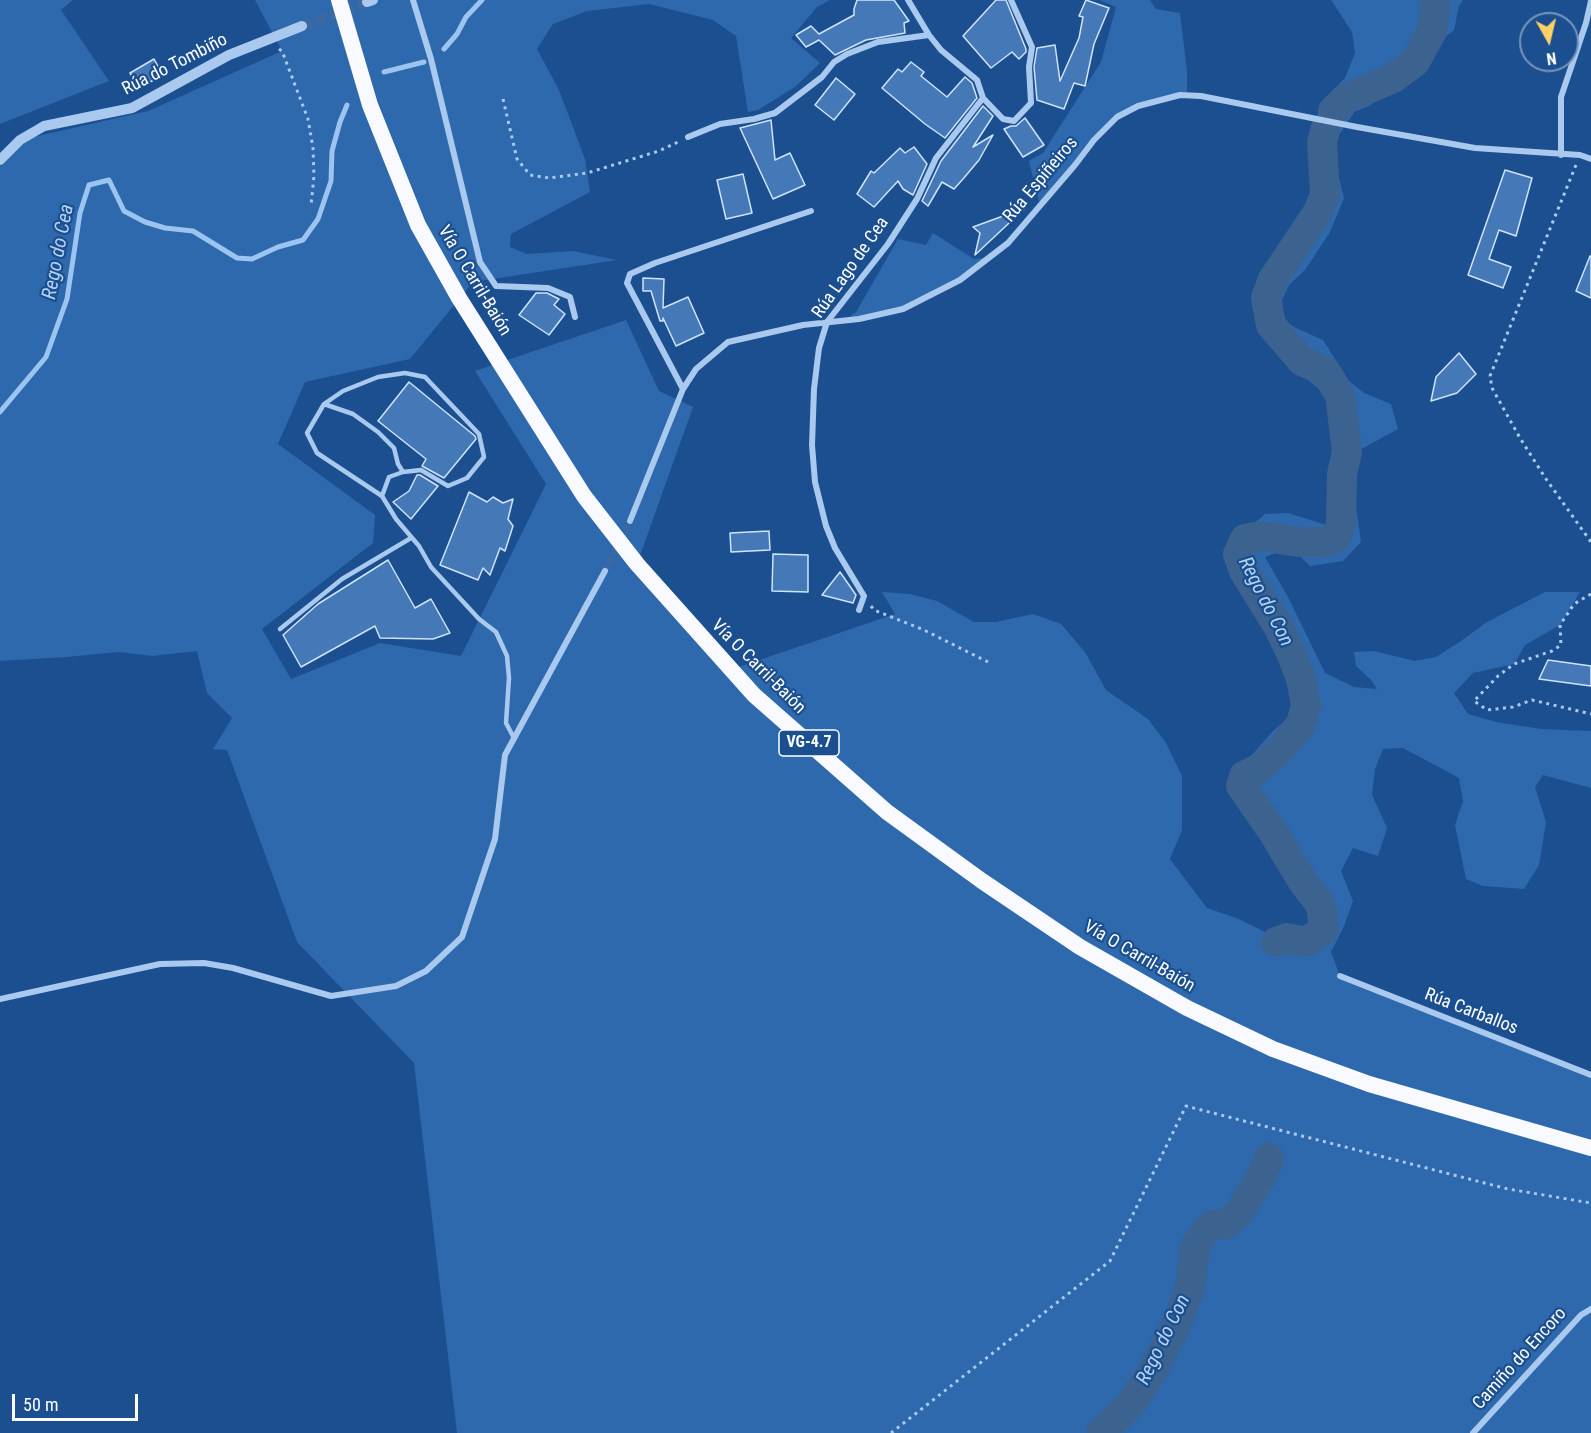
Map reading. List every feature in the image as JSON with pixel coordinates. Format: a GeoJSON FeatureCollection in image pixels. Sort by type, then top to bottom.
{"type":"FeatureCollection","features":[{"type":"Feature","properties":{"kind":"highway","name":"Vía O Carril-Baión"},"geometry":{"type":"LineString","coordinates":[[339,0],[370,105],[418,225],[459,298],[584,496],[637,564],[754,695],[887,812],[1080,947],[1187,1008],[1273,1049],[1369,1084],[1591,1148]]}},
{"type":"Feature","properties":{"kind":"street"},"geometry":{"type":"LineString","coordinates":[[413,0],[431,59],[480,262],[496,286],[548,288],[570,297],[575,317]]}},
{"type":"Feature","properties":{"kind":"street"},"geometry":{"type":"LineString","coordinates":[[908,0],[941,50],[977,80],[983,98],[1002,119],[1014,121],[1031,104],[1029,67],[1032,47],[1011,0]]}},
{"type":"Feature","properties":{"kind":"street"},"geometry":{"type":"LineString","coordinates":[[1560,155],[1561,97],[1591,1]]}},
{"type":"Feature","properties":{"kind":"street","name":"Rúa do Tombiño"},"geometry":{"type":"LineString","coordinates":[[0,160],[20,140],[44,126],[132,108],[229,55],[302,26]]}},
{"type":"Feature","properties":{"kind":"street"},"geometry":{"type":"LineString","coordinates":[[688,137],[720,124],[775,113],[822,77],[834,62],[846,54],[878,42],[929,35]]}},
{"type":"Feature","properties":{"kind":"street","name":"Rúa Espiñeiros"},"geometry":{"type":"LineString","coordinates":[[630,521],[683,389],[696,369],[728,342],[803,325],[859,319],[903,309],[960,280],[1008,243],[1094,140],[1117,117],[1138,106],[1180,95],[1201,96],[1475,148],[1580,156],[1591,159]]}},
{"type":"Feature","properties":{"kind":"street","name":"Rúa Lago de Cea"},"geometry":{"type":"LineString","coordinates":[[864,596],[835,548],[826,526],[815,482],[812,445],[814,389],[819,348],[827,322],[888,244],[917,199],[936,158],[983,98]]}},
{"type":"Feature","properties":{"kind":"street"},"geometry":{"type":"LineString","coordinates":[[683,389],[627,283],[630,274],[654,263],[811,211]]}},
{"type":"Feature","properties":{"kind":"street"},"geometry":{"type":"LineString","coordinates":[[0,999],[160,964],[204,963],[233,968],[331,996],[396,986],[426,971],[462,937],[495,839],[505,755],[605,571]]}},
{"type":"Feature","properties":{"kind":"street"},"geometry":{"type":"LineString","coordinates":[[859,610],[864,596]]}},
{"type":"Feature","properties":{"kind":"street","name":"Rúa Carballos"},"geometry":{"type":"LineString","coordinates":[[1340,976],[1591,1075]]}},
{"type":"Feature","properties":{"kind":"street","name":"Camiño do Encoro"},"geometry":{"type":"LineString","coordinates":[[1473,1433],[1581,1315],[1591,1309]]}},
{"type":"Feature","properties":{"kind":"lane"},"geometry":{"type":"LineString","coordinates":[[382,496],[389,477],[403,472],[421,470],[448,486],[467,478],[484,457],[479,434],[425,376],[405,373],[378,377],[343,391],[324,404],[307,433],[317,453],[382,496],[396,519],[419,546],[431,567],[479,619],[496,632],[507,657],[509,678],[507,723],[514,738]]}},
{"type":"Feature","properties":{"kind":"lane"},"geometry":{"type":"LineString","coordinates":[[324,404],[353,414],[378,432],[394,448],[398,464],[403,472]]}},
{"type":"Feature","properties":{"kind":"lane"},"geometry":{"type":"LineString","coordinates":[[280,628],[342,579],[411,538]]}},
{"type":"Feature","properties":{"kind":"path"},"geometry":{"type":"LineString","coordinates":[[264,41],[282,51],[308,119],[314,157],[311,205]]}},
{"type":"Feature","properties":{"kind":"path"},"geometry":{"type":"LineString","coordinates":[[503,99],[517,159],[530,175],[549,178],[587,173],[659,151],[688,137]]}},
{"type":"Feature","properties":{"kind":"path"},"geometry":{"type":"LineString","coordinates":[[1580,156],[1490,376],[1492,388],[1530,454],[1591,542]]}},
{"type":"Feature","properties":{"kind":"path"},"geometry":{"type":"LineString","coordinates":[[1591,594],[1574,604],[1560,625],[1561,645],[1552,651],[1514,664],[1498,676],[1474,701],[1487,710],[1513,707],[1532,700],[1591,714]]}},
{"type":"Feature","properties":{"kind":"path"},"geometry":{"type":"LineString","coordinates":[[864,596],[874,610],[924,630],[988,662]]}},
{"type":"Feature","properties":{"kind":"path"},"geometry":{"type":"LineString","coordinates":[[891,1433],[1110,1261],[1186,1106],[1508,1190],[1591,1203]]}},
{"type":"Feature","properties":{"kind":"shaded area"},"geometry":{"type":"Polygon","coordinates":[[[0,0],[73,0],[61,10],[109,81],[0,124],[0,0]]]}},
{"type":"Feature","properties":{"kind":"shaded area"},"geometry":{"type":"Polygon","coordinates":[[[255,0],[830,0],[817,7],[791,38],[820,63],[795,87],[758,110],[748,112],[736,36],[713,20],[649,4],[587,11],[553,24],[537,49],[559,90],[585,159],[590,192],[511,234],[510,247],[527,254],[573,251],[617,260],[473,282],[410,359],[305,382],[278,444],[375,515],[373,543],[262,629],[291,679],[380,643],[461,656],[546,484],[475,371],[626,320],[659,391],[693,407],[637,564],[730,670],[895,614],[882,592],[910,594],[937,601],[974,622],[996,622],[1033,614],[1061,624],[1085,652],[1106,690],[1148,719],[1166,743],[1182,776],[1182,830],[1170,859],[1207,908],[1239,919],[1265,932],[1294,932],[1313,927],[1310,907],[1236,792],[1236,773],[1273,731],[1294,713],[1291,693],[1281,658],[1230,568],[1229,545],[1265,514],[1288,513],[1330,526],[1335,416],[1321,391],[1292,366],[1273,343],[1263,326],[1261,287],[1314,203],[1312,142],[1320,103],[1345,78],[1355,53],[1352,32],[1331,0],[1463,0],[1459,6],[1454,30],[1431,48],[1417,72],[1369,106],[1354,112],[1337,138],[1337,170],[1344,198],[1330,232],[1305,270],[1289,285],[1282,300],[1283,319],[1296,328],[1323,340],[1349,381],[1364,393],[1391,404],[1398,429],[1356,452],[1353,486],[1361,542],[1343,561],[1310,566],[1300,556],[1281,551],[1265,557],[1288,597],[1325,673],[1354,687],[1377,689],[1356,666],[1354,652],[1374,651],[1415,661],[1436,657],[1487,622],[1545,592],[1580,592],[1560,625],[1525,645],[1514,664],[1473,673],[1454,693],[1468,714],[1496,722],[1541,729],[1591,731],[1591,788],[1543,775],[1535,787],[1546,822],[1539,865],[1524,889],[1483,886],[1466,879],[1455,825],[1463,801],[1459,778],[1403,748],[1383,749],[1375,769],[1372,795],[1387,828],[1378,856],[1353,848],[1341,871],[1353,901],[1331,952],[1340,976],[1591,1075],[1591,1433],[457,1433],[414,1063],[297,942],[227,750],[213,749],[232,718],[207,693],[197,651],[152,656],[119,652],[0,661],[0,160],[20,140],[148,111],[282,51],[255,0]]]}},
{"type":"Feature","properties":{"kind":"shaded area"},"geometry":{"type":"Polygon","coordinates":[[[1099,0],[1150,0],[1156,9],[1180,13],[1187,71],[1187,96],[1159,100],[1117,117],[1040,206],[1029,161],[1043,153],[1101,62],[1116,7],[1099,0]]]}},
{"type":"Feature","properties":{"kind":"shaded area"},"geometry":{"type":"Polygon","coordinates":[[[933,233],[974,259],[990,257],[960,280],[903,309],[844,321],[856,312],[898,239],[926,245],[933,233]]]}},
{"type":"Feature","properties":{"kind":"building"},"geometry":{"type":"Polygon","coordinates":[[[857,0],[894,0],[909,21],[904,23],[905,33],[866,40],[835,55],[819,40],[806,47],[796,35],[811,26],[819,34],[854,15],[857,0]]]}},
{"type":"Feature","properties":{"kind":"building"},"geometry":{"type":"Polygon","coordinates":[[[996,0],[1006,0],[1026,52],[1019,59],[1012,52],[991,68],[963,36],[996,0]]]}},
{"type":"Feature","properties":{"kind":"building"},"geometry":{"type":"Polygon","coordinates":[[[1086,0],[1109,8],[1094,44],[1085,86],[1074,83],[1064,109],[1037,100],[1034,67],[1037,48],[1055,45],[1060,81],[1079,38],[1083,17],[1079,16],[1086,0]]]}},
{"type":"Feature","properties":{"kind":"building"},"geometry":{"type":"Polygon","coordinates":[[[154,59],[163,75],[139,88],[130,73],[154,59]]]}},
{"type":"Feature","properties":{"kind":"building"},"geometry":{"type":"Polygon","coordinates":[[[911,62],[924,72],[921,76],[947,97],[965,77],[972,83],[977,98],[945,138],[882,88],[898,69],[902,72],[911,62]]]}},
{"type":"Feature","properties":{"kind":"building"},"geometry":{"type":"Polygon","coordinates":[[[836,78],[855,94],[834,120],[815,105],[836,78]]]}},
{"type":"Feature","properties":{"kind":"building"},"geometry":{"type":"Polygon","coordinates":[[[983,106],[993,116],[973,147],[993,135],[979,160],[954,189],[942,182],[928,206],[922,201],[941,161],[983,106]]]}},
{"type":"Feature","properties":{"kind":"building"},"geometry":{"type":"Polygon","coordinates":[[[1025,118],[1044,145],[1023,157],[1004,129],[1016,126],[1025,118]]]}},
{"type":"Feature","properties":{"kind":"building"},"geometry":{"type":"Polygon","coordinates":[[[771,120],[775,160],[790,153],[805,185],[773,199],[740,128],[771,120]]]}},
{"type":"Feature","properties":{"kind":"building"},"geometry":{"type":"Polygon","coordinates":[[[914,147],[927,164],[913,195],[903,189],[898,181],[874,207],[857,194],[871,171],[874,173],[900,148],[905,153],[914,147]]]}},
{"type":"Feature","properties":{"kind":"building"},"geometry":{"type":"Polygon","coordinates":[[[1505,170],[1532,178],[1516,236],[1499,230],[1489,259],[1511,267],[1503,288],[1468,275],[1505,170]]]}},
{"type":"Feature","properties":{"kind":"building"},"geometry":{"type":"Polygon","coordinates":[[[743,174],[752,213],[726,219],[717,180],[743,174]]]}},
{"type":"Feature","properties":{"kind":"building"},"geometry":{"type":"Polygon","coordinates":[[[1025,208],[975,255],[980,233],[973,227],[1025,208]]]}},
{"type":"Feature","properties":{"kind":"building"},"geometry":{"type":"Polygon","coordinates":[[[1591,256],[1591,298],[1576,291],[1591,256]]]}},
{"type":"Feature","properties":{"kind":"building"},"geometry":{"type":"Polygon","coordinates":[[[643,278],[664,279],[663,308],[688,297],[704,333],[676,346],[663,318],[663,321],[660,321],[651,291],[643,291],[643,278]]]}},
{"type":"Feature","properties":{"kind":"building"},"geometry":{"type":"Polygon","coordinates":[[[536,293],[547,293],[559,299],[554,305],[565,314],[549,335],[519,315],[536,293]]]}},
{"type":"Feature","properties":{"kind":"building"},"geometry":{"type":"Polygon","coordinates":[[[1459,353],[1476,374],[1457,393],[1431,401],[1436,377],[1459,353]]]}},
{"type":"Feature","properties":{"kind":"building"},"geometry":{"type":"Polygon","coordinates":[[[409,382],[475,436],[476,439],[444,478],[422,466],[426,459],[378,421],[409,382]]]}},
{"type":"Feature","properties":{"kind":"building"},"geometry":{"type":"Polygon","coordinates":[[[417,475],[438,486],[411,519],[393,502],[409,491],[417,475]]]}},
{"type":"Feature","properties":{"kind":"building"},"geometry":{"type":"Polygon","coordinates":[[[469,492],[487,502],[493,497],[503,503],[513,499],[508,519],[513,526],[505,551],[500,548],[490,575],[483,568],[478,580],[440,565],[469,492]]]}},
{"type":"Feature","properties":{"kind":"building"},"geometry":{"type":"Polygon","coordinates":[[[769,531],[770,550],[731,552],[730,533],[769,531]]]}},
{"type":"Feature","properties":{"kind":"building"},"geometry":{"type":"Polygon","coordinates":[[[773,554],[808,555],[808,592],[772,591],[773,554]]]}},
{"type":"Feature","properties":{"kind":"building"},"geometry":{"type":"Polygon","coordinates":[[[388,560],[415,608],[431,599],[450,633],[433,639],[380,638],[375,626],[301,667],[283,635],[318,604],[388,560]]]}},
{"type":"Feature","properties":{"kind":"building"},"geometry":{"type":"Polygon","coordinates":[[[840,572],[856,595],[853,603],[822,595],[840,572]]]}},
{"type":"Feature","properties":{"kind":"building"},"geometry":{"type":"Polygon","coordinates":[[[1548,660],[1591,666],[1591,686],[1539,679],[1548,660]]]}},
{"type":"Feature","properties":{"kind":"waterway","name":"Rego do Cea"},"geometry":{"type":"LineString","coordinates":[[444,49],[457,34],[466,17],[482,0]]}},
{"type":"Feature","properties":{"kind":"waterway","name":"Rego do Con"},"geometry":{"type":"LineString","coordinates":[[1333,111],[1347,98],[1393,78],[1415,62],[1432,31],[1436,0]]}},
{"type":"Feature","properties":{"kind":"waterway","name":"Rego do Cea"},"geometry":{"type":"LineString","coordinates":[[384,72],[424,62]]}},
{"type":"Feature","properties":{"kind":"waterway","name":"Rego do Cea"},"geometry":{"type":"LineString","coordinates":[[0,412],[46,357],[67,299],[80,213],[89,185],[109,180],[124,211],[145,222],[165,228],[193,231],[237,258],[252,259],[278,247],[303,240],[318,219],[331,181],[332,151],[347,105]]}},
{"type":"Feature","properties":{"kind":"waterway","name":"Rego do Con"},"geometry":{"type":"LineString","coordinates":[[1276,942],[1287,938],[1306,942],[1324,930],[1321,905],[1303,882],[1273,832],[1241,786],[1244,776],[1258,769],[1280,750],[1301,724],[1306,705],[1301,679],[1292,655],[1278,626],[1244,571],[1238,554],[1245,539],[1260,536],[1298,542],[1327,542],[1336,538],[1341,524],[1342,474],[1347,452],[1340,395],[1325,371],[1302,361],[1271,325],[1266,298],[1273,279],[1318,212],[1325,195],[1322,143],[1325,130]]}},
{"type":"Feature","properties":{"kind":"waterway","name":"Rego do Con"},"geometry":{"type":"LineString","coordinates":[[1101,1433],[1131,1404],[1154,1368],[1176,1325],[1190,1288],[1195,1247],[1212,1225],[1227,1224],[1240,1211],[1262,1175],[1269,1158]]}},
{"type":"Feature","properties":{"kind":"tunnel"},"geometry":{"type":"LineString","coordinates":[[302,26],[367,2]]}},
{"type":"Feature","properties":{"kind":"tunnel"},"geometry":{"type":"LineString","coordinates":[[605,571],[630,521]]}}]}
